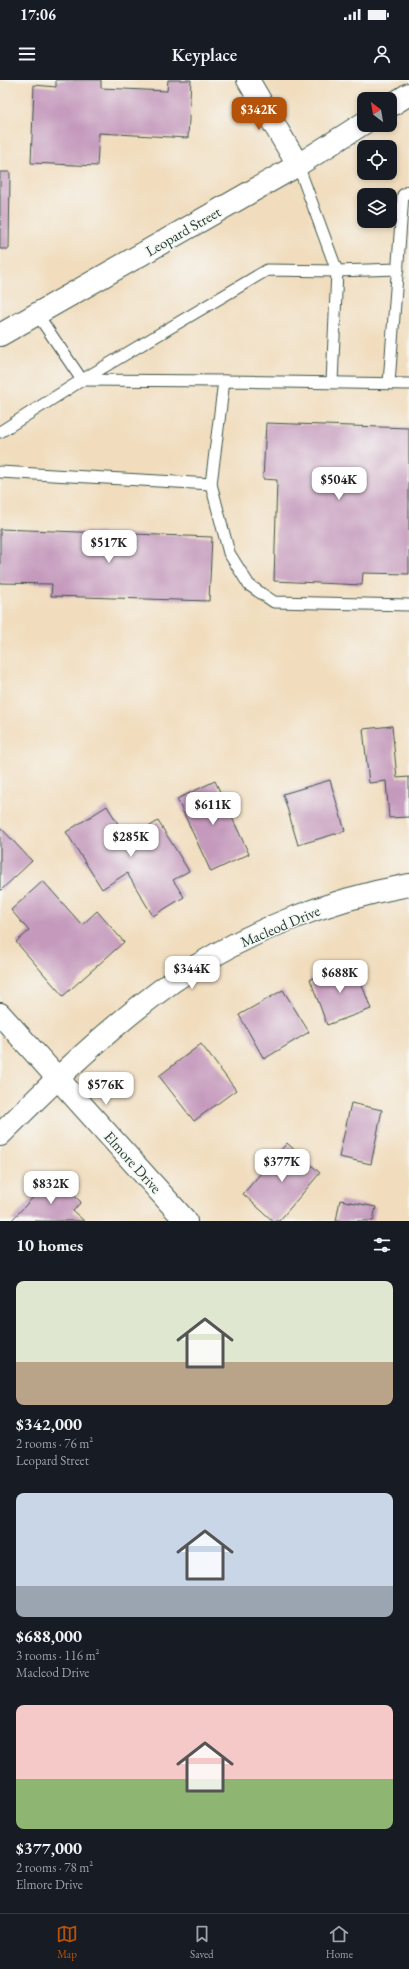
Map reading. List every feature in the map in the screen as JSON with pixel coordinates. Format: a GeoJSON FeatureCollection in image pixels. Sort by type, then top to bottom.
{"type":"FeatureCollection","features":[{"type":"Feature","properties":{"kind":"street"},"geometry":{"type":"LineString","coordinates":[[248,80],[298,165]]}},
{"type":"Feature","properties":{"kind":"street"},"geometry":{"type":"LineString","coordinates":[[397,102],[409,94]]}},
{"type":"Feature","properties":{"kind":"street","name":"Leopard Street"},"geometry":{"type":"LineString","coordinates":[[0,335],[298,165],[357,127]]}},
{"type":"Feature","properties":{"kind":"street","name":"Macleod Drive"},"geometry":{"type":"LineString","coordinates":[[0,1135],[58,1077],[109,1032],[173,982],[236,943],[308,912],[377,891],[409,885]]}},
{"type":"Feature","properties":{"kind":"street","name":"Elmore Drive"},"geometry":{"type":"LineString","coordinates":[[0,1014],[186,1221]]}},
{"type":"Feature","properties":{"kind":"lane"},"geometry":{"type":"LineString","coordinates":[[298,165],[337,271],[332,382]]}},
{"type":"Feature","properties":{"kind":"lane"},"geometry":{"type":"LineString","coordinates":[[389,383],[403,195],[409,191]]}},
{"type":"Feature","properties":{"kind":"lane"},"geometry":{"type":"LineString","coordinates":[[0,432],[82,380],[267,270],[337,271],[398,269]]}},
{"type":"Feature","properties":{"kind":"lane"},"geometry":{"type":"LineString","coordinates":[[37,314],[82,380]]}},
{"type":"Feature","properties":{"kind":"lane"},"geometry":{"type":"LineString","coordinates":[[82,380],[409,384]]}},
{"type":"Feature","properties":{"kind":"lane"},"geometry":{"type":"LineString","coordinates":[[224,381],[211,484],[229,553],[249,585],[274,602],[409,605]]}},
{"type":"Feature","properties":{"kind":"lane"},"geometry":{"type":"LineString","coordinates":[[0,472],[211,484]]}},
{"type":"Feature","properties":{"kind":"building"},"geometry":{"type":"Polygon","coordinates":[[[56,80],[101,80],[101,88],[167,91],[168,80],[191,80],[188,138],[99,133],[97,166],[31,163],[34,85],[56,87],[56,80]]]}},
{"type":"Feature","properties":{"kind":"building"},"geometry":{"type":"Polygon","coordinates":[[[0,172],[10,172],[9,249],[0,249],[0,172]]]}},
{"type":"Feature","properties":{"kind":"building"},"geometry":{"type":"Polygon","coordinates":[[[266,423],[409,428],[409,574],[363,573],[362,585],[274,581],[277,480],[263,479],[266,423]]]}},
{"type":"Feature","properties":{"kind":"building"},"geometry":{"type":"Polygon","coordinates":[[[0,529],[212,537],[209,601],[51,596],[52,584],[0,583],[0,529]]]}},
{"type":"Feature","properties":{"kind":"building"},"geometry":{"type":"Polygon","coordinates":[[[392,726],[397,778],[409,777],[409,817],[389,818],[386,781],[369,783],[363,729],[392,726]]]}},
{"type":"Feature","properties":{"kind":"building"},"geometry":{"type":"Polygon","coordinates":[[[330,780],[345,831],[298,845],[283,794],[330,780]]]}},
{"type":"Feature","properties":{"kind":"building"},"geometry":{"type":"Polygon","coordinates":[[[215,781],[249,854],[211,872],[177,799],[215,781]]]}},
{"type":"Feature","properties":{"kind":"building"},"geometry":{"type":"Polygon","coordinates":[[[107,806],[128,840],[158,821],[189,871],[173,880],[184,897],[153,916],[127,873],[102,889],[66,832],[107,806]]]}},
{"type":"Feature","properties":{"kind":"building"},"geometry":{"type":"Polygon","coordinates":[[[0,827],[32,861],[0,891],[0,827]]]}},
{"type":"Feature","properties":{"kind":"building"},"geometry":{"type":"Polygon","coordinates":[[[43,881],[82,925],[97,911],[124,942],[63,996],[16,942],[29,931],[11,910],[43,881]]]}},
{"type":"Feature","properties":{"kind":"building"},"geometry":{"type":"Polygon","coordinates":[[[354,963],[371,1009],[327,1025],[310,979],[354,963]]]}},
{"type":"Feature","properties":{"kind":"building"},"geometry":{"type":"Polygon","coordinates":[[[283,990],[309,1032],[264,1059],[239,1015],[283,990]]]}},
{"type":"Feature","properties":{"kind":"building"},"geometry":{"type":"Polygon","coordinates":[[[201,1044],[236,1090],[194,1121],[159,1076],[201,1044]]]}},
{"type":"Feature","properties":{"kind":"building"},"geometry":{"type":"Polygon","coordinates":[[[351,1103],[382,1110],[371,1164],[339,1157],[351,1103]]]}},
{"type":"Feature","properties":{"kind":"building"},"geometry":{"type":"Polygon","coordinates":[[[287,1143],[320,1173],[279,1221],[273,1221],[243,1194],[287,1143]]]}},
{"type":"Feature","properties":{"kind":"building"},"geometry":{"type":"Polygon","coordinates":[[[53,1176],[81,1202],[73,1211],[84,1221],[11,1221],[53,1176]]]}},
{"type":"Feature","properties":{"kind":"building"},"geometry":{"type":"Polygon","coordinates":[[[340,1200],[376,1207],[373,1221],[336,1221],[340,1200]]]}}]}
